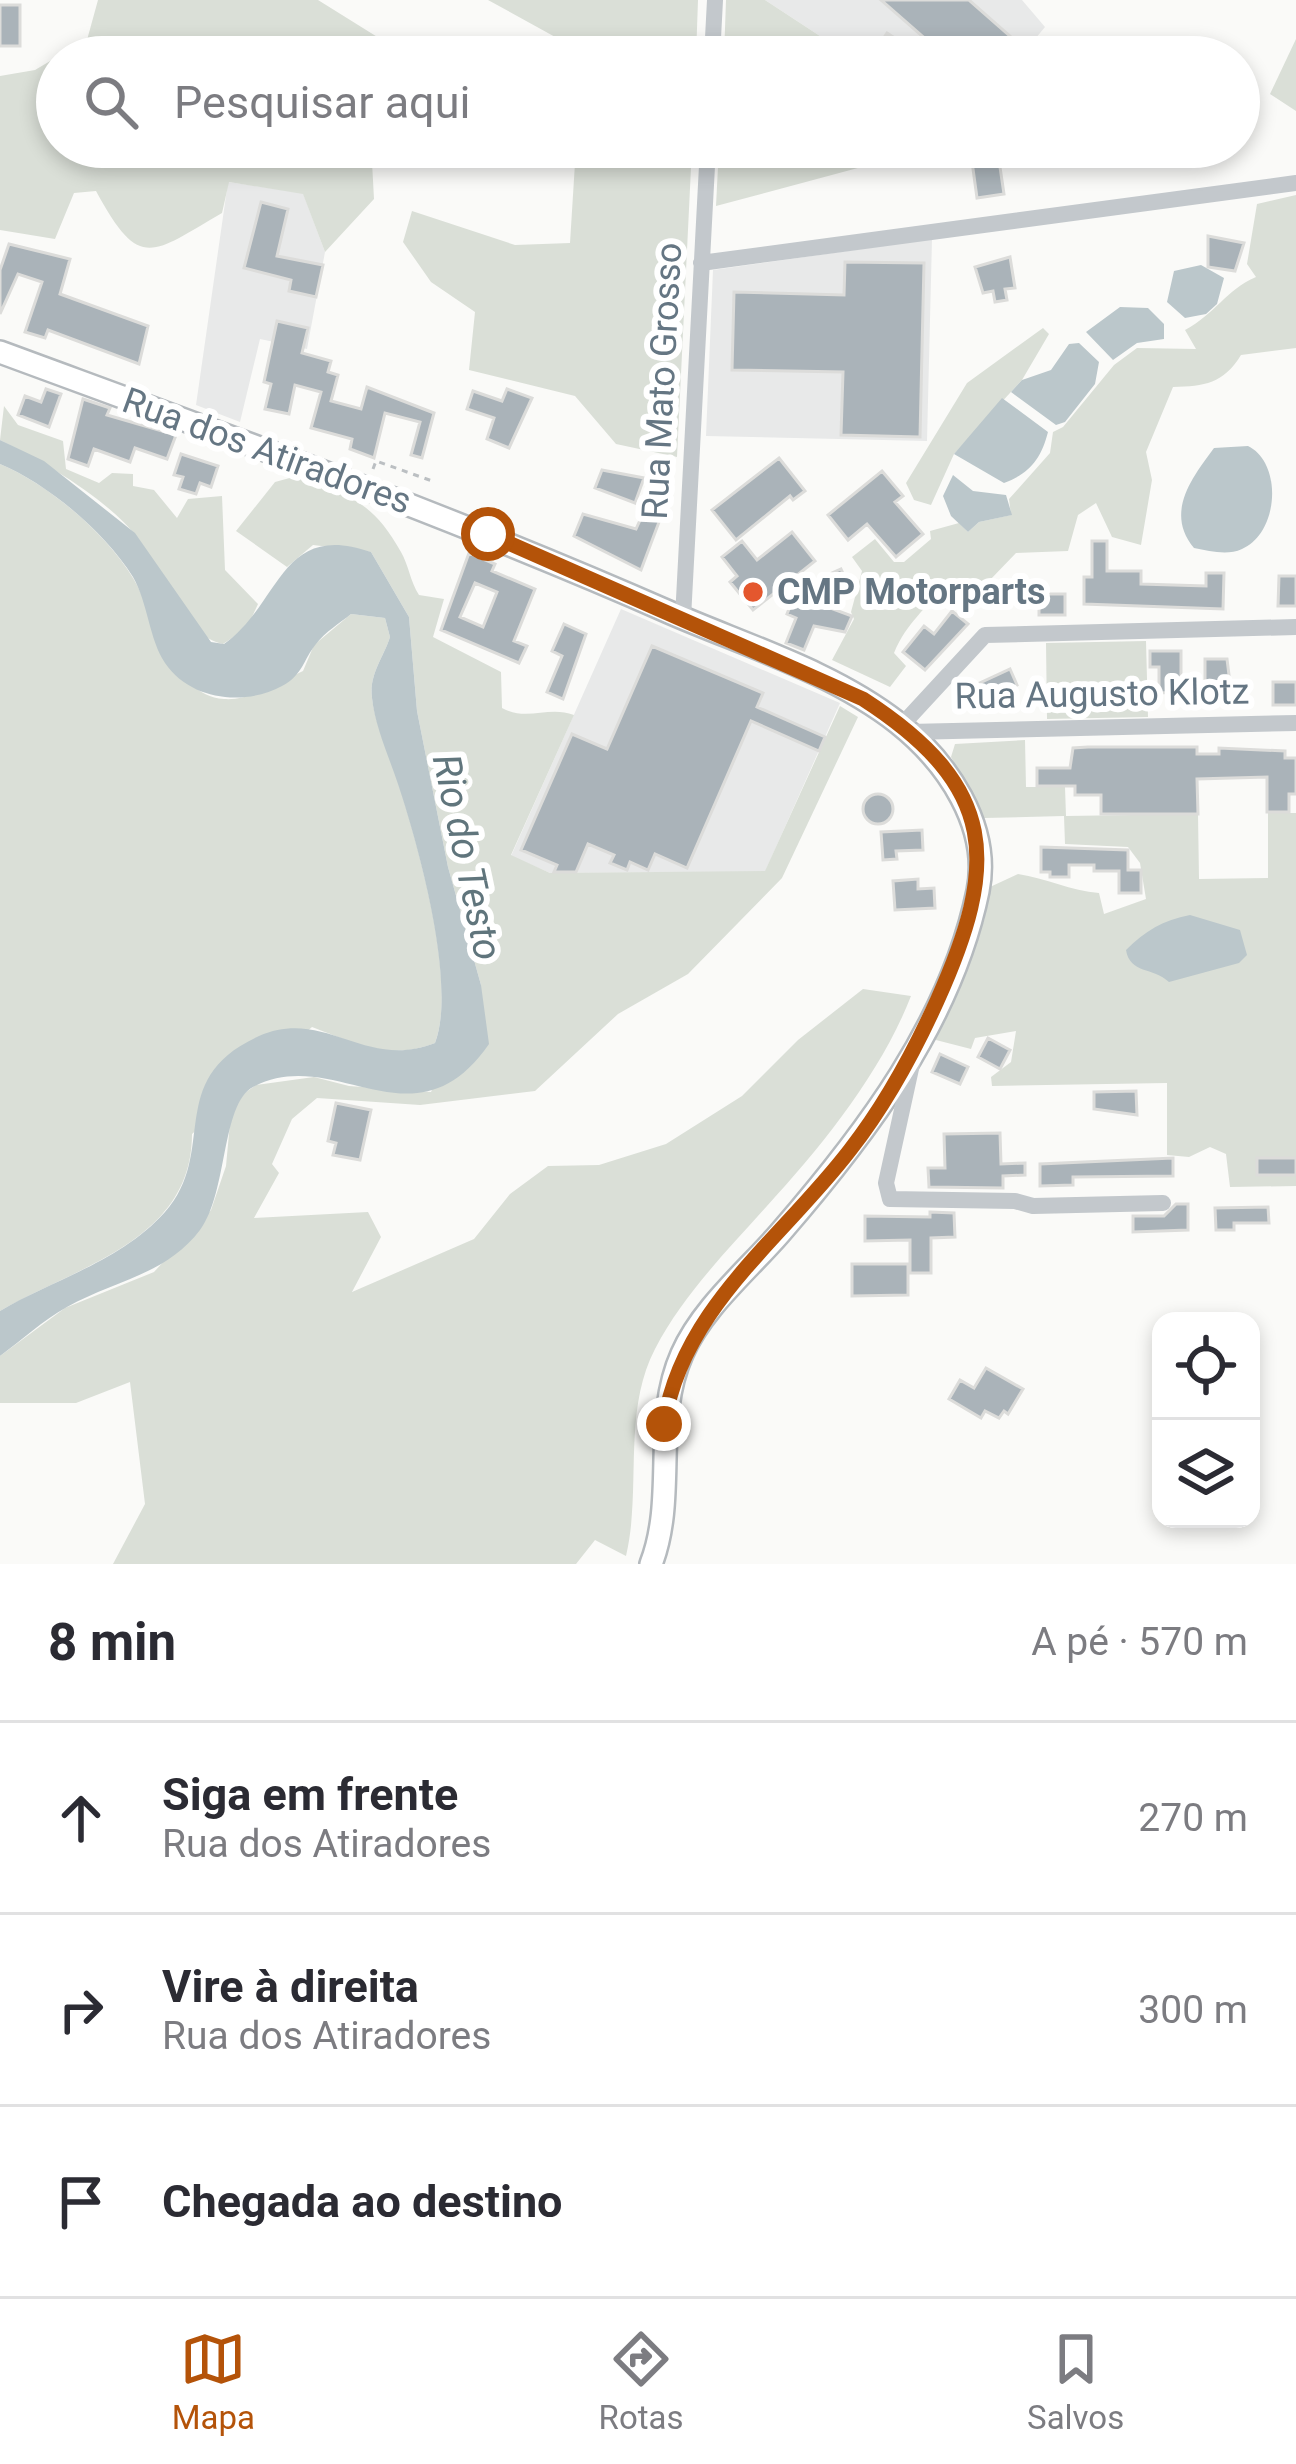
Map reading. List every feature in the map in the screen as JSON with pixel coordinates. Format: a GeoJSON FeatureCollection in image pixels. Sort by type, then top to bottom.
{"type":"FeatureCollection","features":[{"type":"Feature","properties":{"kind":"main road","name":"Rua dos Atiradores"},"geometry":{"type":"LineString","coordinates":[[0,352],[366,487],[839,686],[905,729],[947,774],[963,801],[979,846],[980,874],[964,934],[916,1048],[851,1149],[704,1320],[682,1354],[664,1424],[662,1511],[651,1564]]}},
{"type":"Feature","properties":{"kind":"street"},"geometry":{"type":"LineString","coordinates":[[713,36],[716,0]]}},
{"type":"Feature","properties":{"kind":"street","name":"Rua Mato Grosso"},"geometry":{"type":"LineString","coordinates":[[683,618],[707,168]]}},
{"type":"Feature","properties":{"kind":"street"},"geometry":{"type":"LineString","coordinates":[[701,263],[1128,204],[1227,196],[1296,183]]}},
{"type":"Feature","properties":{"kind":"street"},"geometry":{"type":"LineString","coordinates":[[905,729],[985,635],[1296,627]]}},
{"type":"Feature","properties":{"kind":"street","name":"Rua Augusto Klotz"},"geometry":{"type":"LineString","coordinates":[[905,729],[1296,722]]}},
{"type":"Feature","properties":{"kind":"street"},"geometry":{"type":"LineString","coordinates":[[916,1048],[886,1183],[890,1199],[1015,1201],[1033,1206],[1163,1203]]}},
{"type":"Feature","properties":{"kind":"path"},"geometry":{"type":"LineString","coordinates":[[366,487],[376,460],[435,482]]}},
{"type":"Feature","properties":{"kind":"shaded area"},"geometry":{"type":"Polygon","coordinates":[[[98,0],[318,0],[376,36],[88,36],[98,0]]]}},
{"type":"Feature","properties":{"kind":"shaded area"},"geometry":{"type":"Polygon","coordinates":[[[488,0],[698,0],[697,36],[553,36],[488,0]]]}},
{"type":"Feature","properties":{"kind":"shaded area"},"geometry":{"type":"Polygon","coordinates":[[[726,0],[765,0],[820,36],[725,36],[726,0]]]}},
{"type":"Feature","properties":{"kind":"shaded area"},"geometry":{"type":"Polygon","coordinates":[[[765,0],[1022,0],[1045,27],[1038,36],[820,36],[765,0]]]}},
{"type":"Feature","properties":{"kind":"shaded area"},"geometry":{"type":"Polygon","coordinates":[[[1296,39],[1296,111],[1270,94],[1296,39]]]}},
{"type":"Feature","properties":{"kind":"shaded area"},"geometry":{"type":"Polygon","coordinates":[[[35,70],[36,168],[372,168],[374,199],[325,252],[303,194],[229,182],[222,213],[179,238],[149,248],[124,234],[96,191],[74,193],[55,239],[0,230],[0,76],[35,70]]]}},
{"type":"Feature","properties":{"kind":"shaded area"},"geometry":{"type":"Polygon","coordinates":[[[575,168],[691,168],[677,457],[616,444],[575,396],[469,370],[475,312],[431,282],[403,242],[412,211],[515,245],[570,243],[575,168]]]}},
{"type":"Feature","properties":{"kind":"shaded area"},"geometry":{"type":"Polygon","coordinates":[[[718,168],[858,168],[716,206],[718,168]]]}},
{"type":"Feature","properties":{"kind":"shaded area"},"geometry":{"type":"Polygon","coordinates":[[[228,182],[303,193],[325,252],[307,349],[260,339],[240,422],[196,405],[228,182]]]}},
{"type":"Feature","properties":{"kind":"shaded area"},"geometry":{"type":"Polygon","coordinates":[[[1296,195],[1296,348],[1241,355],[1212,382],[1173,387],[1146,452],[1152,480],[1141,545],[1112,537],[1096,503],[1078,515],[1068,551],[1016,553],[989,581],[942,583],[899,642],[894,653],[906,666],[890,687],[832,660],[854,619],[851,612],[862,571],[852,557],[875,539],[894,562],[904,562],[931,539],[930,531],[959,523],[968,532],[979,522],[1011,515],[1009,499],[1050,453],[1053,432],[1063,427],[1114,365],[1137,348],[1196,349],[1185,330],[1256,277],[1247,264],[1257,204],[1296,195]]]}},
{"type":"Feature","properties":{"kind":"shaded area"},"geometry":{"type":"Polygon","coordinates":[[[932,239],[927,441],[706,436],[713,270],[932,239]]]}},
{"type":"Feature","properties":{"kind":"shaded area"},"geometry":{"type":"Polygon","coordinates":[[[1201,265],[1224,278],[1217,304],[1206,314],[1185,318],[1167,302],[1174,271],[1201,265]]]}},
{"type":"Feature","properties":{"kind":"shaded area"},"geometry":{"type":"Polygon","coordinates":[[[1120,307],[1148,308],[1164,324],[1164,339],[1137,343],[1113,360],[1086,332],[1120,307]]]}},
{"type":"Feature","properties":{"kind":"shaded area"},"geometry":{"type":"Polygon","coordinates":[[[1043,328],[1049,334],[1022,380],[954,454],[931,505],[914,500],[906,483],[967,383],[1043,328]]]}},
{"type":"Feature","properties":{"kind":"shaded area"},"geometry":{"type":"Polygon","coordinates":[[[1079,343],[1099,362],[1095,384],[1065,422],[1056,425],[1011,392],[1022,380],[1051,370],[1069,344],[1079,343]]]}},
{"type":"Feature","properties":{"kind":"shaded area"},"geometry":{"type":"Polygon","coordinates":[[[1002,398],[1048,432],[1033,464],[1004,483],[954,454],[1002,398]]]}},
{"type":"Feature","properties":{"kind":"shaded area"},"geometry":{"type":"Polygon","coordinates":[[[4,406],[18,425],[63,441],[66,469],[99,483],[112,473],[133,474],[133,486],[154,490],[177,518],[188,499],[222,496],[225,570],[258,604],[247,628],[223,644],[196,628],[137,537],[109,508],[0,440],[4,406]]]}},
{"type":"Feature","properties":{"kind":"shaded area"},"geometry":{"type":"Polygon","coordinates":[[[0,440],[44,461],[135,533],[211,642],[224,644],[243,627],[300,556],[318,547],[341,545],[371,552],[409,617],[417,711],[448,867],[481,985],[489,1044],[461,1075],[432,1090],[374,1090],[314,1077],[284,1077],[253,1087],[235,1111],[209,1214],[186,1245],[155,1267],[58,1312],[0,1356],[0,1311],[108,1257],[165,1212],[181,1189],[189,1165],[201,1094],[211,1073],[230,1053],[283,1029],[325,1033],[387,1050],[435,1043],[441,987],[425,880],[374,709],[373,681],[390,637],[385,618],[351,614],[320,640],[282,686],[236,698],[204,692],[176,676],[165,663],[138,587],[121,560],[56,497],[0,464],[0,440]]]}},
{"type":"Feature","properties":{"kind":"shaded area"},"geometry":{"type":"Polygon","coordinates":[[[1248,446],[1267,467],[1271,482],[1272,498],[1263,529],[1254,541],[1236,551],[1194,548],[1182,522],[1190,484],[1214,448],[1248,446]]]}},
{"type":"Feature","properties":{"kind":"shaded area"},"geometry":{"type":"Polygon","coordinates":[[[0,464],[56,497],[108,544],[133,578],[178,669],[206,694],[234,699],[265,690],[303,671],[314,645],[351,614],[385,618],[390,637],[375,674],[372,698],[424,874],[442,984],[435,1043],[387,1050],[312,1027],[192,1134],[187,1170],[173,1200],[152,1225],[95,1263],[0,1311],[0,464]]]}},
{"type":"Feature","properties":{"kind":"shaded area"},"geometry":{"type":"Polygon","coordinates":[[[953,475],[973,491],[1006,495],[1012,515],[979,522],[968,532],[951,516],[943,496],[953,475]]]}},
{"type":"Feature","properties":{"kind":"shaded area"},"geometry":{"type":"Polygon","coordinates":[[[297,476],[358,502],[380,521],[401,552],[419,595],[444,599],[433,637],[501,672],[502,708],[521,714],[574,715],[511,855],[550,873],[765,871],[840,706],[858,717],[782,878],[688,974],[618,1014],[535,1091],[420,1105],[317,1098],[292,1119],[272,1164],[279,1173],[254,1218],[368,1212],[381,1237],[352,1292],[474,1239],[510,1194],[548,1166],[599,1165],[666,1144],[742,1096],[798,1040],[863,989],[911,996],[884,1053],[848,1107],[692,1292],[655,1349],[639,1399],[626,1556],[595,1540],[576,1564],[113,1564],[145,1504],[130,1382],[76,1403],[0,1403],[0,1356],[65,1308],[154,1272],[211,1210],[226,1166],[230,1123],[239,1097],[256,1085],[314,1077],[349,1086],[431,1092],[481,985],[448,867],[417,711],[409,617],[371,552],[313,545],[287,567],[236,531],[275,482],[297,476]]]}},
{"type":"Feature","properties":{"kind":"shaded area"},"geometry":{"type":"Polygon","coordinates":[[[621,609],[840,703],[765,872],[550,873],[511,856],[621,609]]]}},
{"type":"Feature","properties":{"kind":"shaded area"},"geometry":{"type":"Polygon","coordinates":[[[1146,641],[1148,717],[1047,719],[1046,643],[1146,641]]]}},
{"type":"Feature","properties":{"kind":"shaded area"},"geometry":{"type":"Polygon","coordinates":[[[1025,740],[1026,787],[1065,787],[1066,816],[1198,814],[1199,879],[1268,878],[1268,813],[1296,813],[1296,1186],[1230,1187],[1226,1154],[1210,1147],[1189,1157],[1167,1155],[1167,1083],[992,1086],[991,1077],[1011,1062],[1016,1031],[975,1038],[971,1049],[932,1039],[984,921],[990,887],[1018,874],[1028,876],[1099,893],[1104,914],[1146,899],[1140,863],[1128,847],[1065,844],[1064,816],[984,818],[951,757],[955,744],[1025,740]]]}},
{"type":"Feature","properties":{"kind":"shaded area"},"geometry":{"type":"Polygon","coordinates":[[[1190,915],[1240,930],[1247,955],[1239,963],[1169,982],[1128,958],[1126,950],[1140,937],[1190,915]]]}},
{"type":"Feature","properties":{"kind":"building"},"geometry":{"type":"Polygon","coordinates":[[[881,0],[969,0],[1010,36],[922,36],[881,0]]]}},
{"type":"Feature","properties":{"kind":"building"},"geometry":{"type":"Polygon","coordinates":[[[0,5],[20,5],[20,46],[0,46],[0,5]]]}},
{"type":"Feature","properties":{"kind":"building"},"geometry":{"type":"Polygon","coordinates":[[[973,168],[1000,168],[1004,194],[977,198],[973,168]]]}},
{"type":"Feature","properties":{"kind":"building"},"geometry":{"type":"Polygon","coordinates":[[[261,202],[288,209],[277,256],[323,265],[316,297],[289,291],[291,280],[244,268],[261,202]]]}},
{"type":"Feature","properties":{"kind":"building"},"geometry":{"type":"Polygon","coordinates":[[[1208,236],[1244,243],[1235,271],[1208,267],[1208,236]]]}},
{"type":"Feature","properties":{"kind":"building"},"geometry":{"type":"Polygon","coordinates":[[[9,244],[70,259],[60,294],[148,326],[139,364],[48,330],[45,338],[25,332],[42,282],[18,274],[0,314],[0,270],[9,244]]]}},
{"type":"Feature","properties":{"kind":"building"},"geometry":{"type":"Polygon","coordinates":[[[1010,257],[1015,288],[1005,289],[1007,300],[995,302],[993,291],[983,293],[975,267],[1010,257]]]}},
{"type":"Feature","properties":{"kind":"building"},"geometry":{"type":"Polygon","coordinates":[[[845,262],[924,263],[920,437],[841,435],[843,372],[732,370],[734,292],[844,295],[845,262]]]}},
{"type":"Feature","properties":{"kind":"building"},"geometry":{"type":"Polygon","coordinates":[[[277,321],[308,328],[302,353],[331,361],[328,372],[338,375],[331,401],[361,409],[367,387],[434,413],[422,458],[411,455],[420,422],[385,413],[374,458],[350,449],[352,439],[311,428],[321,392],[295,385],[289,414],[265,409],[271,384],[264,382],[277,321]]]}},
{"type":"Feature","properties":{"kind":"building"},"geometry":{"type":"Polygon","coordinates":[[[46,389],[61,394],[49,427],[18,415],[25,396],[41,402],[46,389]]]}},
{"type":"Feature","properties":{"kind":"building"},"geometry":{"type":"Polygon","coordinates":[[[507,389],[532,398],[509,448],[487,439],[494,418],[467,409],[473,391],[502,401],[507,389]]]}},
{"type":"Feature","properties":{"kind":"building"},"geometry":{"type":"Polygon","coordinates":[[[83,399],[110,408],[107,415],[176,435],[167,459],[135,448],[130,462],[94,449],[88,466],[68,459],[83,399]]]}},
{"type":"Feature","properties":{"kind":"building"},"geometry":{"type":"Polygon","coordinates":[[[181,454],[218,466],[211,487],[200,483],[196,494],[179,489],[183,477],[174,475],[181,454]]]}},
{"type":"Feature","properties":{"kind":"building"},"geometry":{"type":"Polygon","coordinates":[[[779,458],[805,491],[793,500],[790,496],[736,540],[712,510],[779,458]]]}},
{"type":"Feature","properties":{"kind":"building"},"geometry":{"type":"Polygon","coordinates":[[[602,470],[644,478],[635,503],[595,488],[602,470]]]}},
{"type":"Feature","properties":{"kind":"building"},"geometry":{"type":"Polygon","coordinates":[[[882,471],[903,496],[895,502],[923,534],[896,557],[867,524],[848,540],[828,515],[882,471]]]}},
{"type":"Feature","properties":{"kind":"building"},"geometry":{"type":"Polygon","coordinates":[[[646,507],[662,514],[641,570],[574,536],[583,514],[636,529],[646,507]]]}},
{"type":"Feature","properties":{"kind":"building"},"geometry":{"type":"Polygon","coordinates":[[[792,532],[815,561],[753,610],[730,582],[737,576],[722,557],[742,541],[757,560],[792,532]]]}},
{"type":"Feature","properties":{"kind":"building"},"geometry":{"type":"Polygon","coordinates":[[[1092,541],[1107,541],[1107,571],[1141,571],[1141,584],[1206,586],[1206,573],[1224,573],[1223,609],[1084,604],[1084,577],[1092,577],[1092,541]]]}},
{"type":"Feature","properties":{"kind":"building"},"geometry":{"type":"Polygon","coordinates":[[[469,553],[495,564],[492,571],[535,589],[514,641],[527,646],[519,663],[441,630],[469,553]],[[475,583],[460,617],[483,627],[497,592],[475,583]]]}},
{"type":"Feature","properties":{"kind":"building"},"geometry":{"type":"Polygon","coordinates":[[[841,569],[852,593],[825,606],[852,616],[845,632],[814,626],[804,650],[786,643],[796,618],[787,614],[793,599],[821,604],[828,588],[823,577],[841,569]]]}},
{"type":"Feature","properties":{"kind":"building"},"geometry":{"type":"Polygon","coordinates":[[[1279,576],[1296,576],[1296,606],[1278,606],[1279,576]]]}},
{"type":"Feature","properties":{"kind":"building"},"geometry":{"type":"Polygon","coordinates":[[[1039,594],[1065,594],[1065,615],[1039,615],[1039,594]]]}},
{"type":"Feature","properties":{"kind":"building"},"geometry":{"type":"Polygon","coordinates":[[[952,611],[968,624],[925,670],[903,652],[924,626],[934,634],[952,611]]]}},
{"type":"Feature","properties":{"kind":"building"},"geometry":{"type":"Polygon","coordinates":[[[564,624],[586,634],[563,699],[547,692],[562,656],[552,651],[564,624]]]}},
{"type":"Feature","properties":{"kind":"building"},"geometry":{"type":"Polygon","coordinates":[[[652,646],[763,693],[757,707],[825,737],[819,751],[751,721],[687,868],[655,854],[648,870],[630,862],[627,870],[610,863],[614,855],[588,844],[576,872],[554,872],[557,865],[521,850],[572,734],[607,749],[652,646]]]}},
{"type":"Feature","properties":{"kind":"building"},"geometry":{"type":"Polygon","coordinates":[[[1150,651],[1181,651],[1181,692],[1159,693],[1159,667],[1150,667],[1150,651]]]}},
{"type":"Feature","properties":{"kind":"building"},"geometry":{"type":"Polygon","coordinates":[[[1205,659],[1227,659],[1232,699],[1205,697],[1205,659]]]}},
{"type":"Feature","properties":{"kind":"building"},"geometry":{"type":"Polygon","coordinates":[[[1010,669],[1017,685],[981,705],[975,701],[969,688],[1010,669]]]}},
{"type":"Feature","properties":{"kind":"building"},"geometry":{"type":"Polygon","coordinates":[[[1273,682],[1296,682],[1296,705],[1273,705],[1273,682]]]}},
{"type":"Feature","properties":{"kind":"building"},"geometry":{"type":"Polygon","coordinates":[[[1197,747],[1197,754],[1219,754],[1219,748],[1285,751],[1285,758],[1296,758],[1296,794],[1289,794],[1289,812],[1267,812],[1267,777],[1197,779],[1198,814],[1101,814],[1101,795],[1075,795],[1075,786],[1037,786],[1037,768],[1070,768],[1073,748],[1197,747]]]}},
{"type":"Feature","properties":{"kind":"building"},"geometry":{"type":"Polygon","coordinates":[[[878,794],[893,809],[878,824],[863,809],[878,794]]]}},
{"type":"Feature","properties":{"kind":"building"},"geometry":{"type":"Polygon","coordinates":[[[922,830],[923,850],[896,851],[897,859],[883,860],[881,832],[922,830]]]}},
{"type":"Feature","properties":{"kind":"building"},"geometry":{"type":"Polygon","coordinates":[[[1041,847],[1128,850],[1128,870],[1141,870],[1141,893],[1119,893],[1119,871],[1094,871],[1094,865],[1069,865],[1069,877],[1050,877],[1050,872],[1041,872],[1041,847]]]}},
{"type":"Feature","properties":{"kind":"building"},"geometry":{"type":"Polygon","coordinates":[[[918,879],[918,889],[934,888],[935,908],[895,910],[893,881],[918,879]]]}},
{"type":"Feature","properties":{"kind":"building"},"geometry":{"type":"Polygon","coordinates":[[[988,1038],[1010,1050],[1000,1069],[978,1057],[988,1038]]]}},
{"type":"Feature","properties":{"kind":"building"},"geometry":{"type":"Polygon","coordinates":[[[940,1054],[968,1067],[960,1084],[932,1072],[940,1054]]]}},
{"type":"Feature","properties":{"kind":"building"},"geometry":{"type":"Polygon","coordinates":[[[1136,1091],[1137,1115],[1094,1109],[1094,1092],[1136,1091]]]}},
{"type":"Feature","properties":{"kind":"building"},"geometry":{"type":"Polygon","coordinates":[[[336,1103],[371,1110],[360,1160],[333,1155],[336,1143],[328,1141],[336,1103]]]}},
{"type":"Feature","properties":{"kind":"building"},"geometry":{"type":"Polygon","coordinates":[[[1000,1133],[1001,1164],[1025,1163],[1025,1175],[1003,1176],[1003,1188],[929,1187],[928,1168],[945,1168],[944,1134],[1000,1133]]]}},
{"type":"Feature","properties":{"kind":"building"},"geometry":{"type":"Polygon","coordinates":[[[1173,1158],[1173,1176],[1073,1177],[1073,1185],[1040,1186],[1040,1164],[1173,1158]]]}},
{"type":"Feature","properties":{"kind":"building"},"geometry":{"type":"Polygon","coordinates":[[[1257,1158],[1296,1158],[1296,1175],[1257,1175],[1257,1158]]]}},
{"type":"Feature","properties":{"kind":"building"},"geometry":{"type":"Polygon","coordinates":[[[1176,1204],[1188,1204],[1188,1230],[1133,1232],[1133,1216],[1164,1216],[1176,1204]]]}},
{"type":"Feature","properties":{"kind":"building"},"geometry":{"type":"Polygon","coordinates":[[[1268,1207],[1269,1223],[1234,1223],[1234,1230],[1216,1230],[1215,1208],[1268,1207]]]}},
{"type":"Feature","properties":{"kind":"building"},"geometry":{"type":"Polygon","coordinates":[[[930,1212],[954,1213],[955,1237],[931,1238],[931,1273],[910,1273],[910,1240],[865,1241],[865,1216],[930,1217],[930,1212]]]}},
{"type":"Feature","properties":{"kind":"building"},"geometry":{"type":"Polygon","coordinates":[[[852,1264],[908,1264],[908,1295],[852,1296],[852,1264]]]}},
{"type":"Feature","properties":{"kind":"building"},"geometry":{"type":"Polygon","coordinates":[[[986,1368],[1023,1389],[1008,1414],[1004,1411],[999,1418],[985,1411],[981,1418],[949,1399],[960,1380],[974,1388],[986,1368]]]}},
{"type":"Feature","properties":{"kind":"place","name":"CMP Motorparts"},"geometry":{"type":"Point","coordinates":[753,592]}},
{"type":"Feature","properties":{"kind":"route"},"geometry":{"type":"LineString","coordinates":[[488,534],[863,699],[929,751],[963,801],[979,846],[978,892],[916,1048],[851,1149],[692,1336],[682,1354],[664,1424]]}},
{"type":"Feature","properties":{"kind":"water label","name":"Rio do Testo"},"geometry":{"type":"Point","coordinates":[467,857]}}]}
